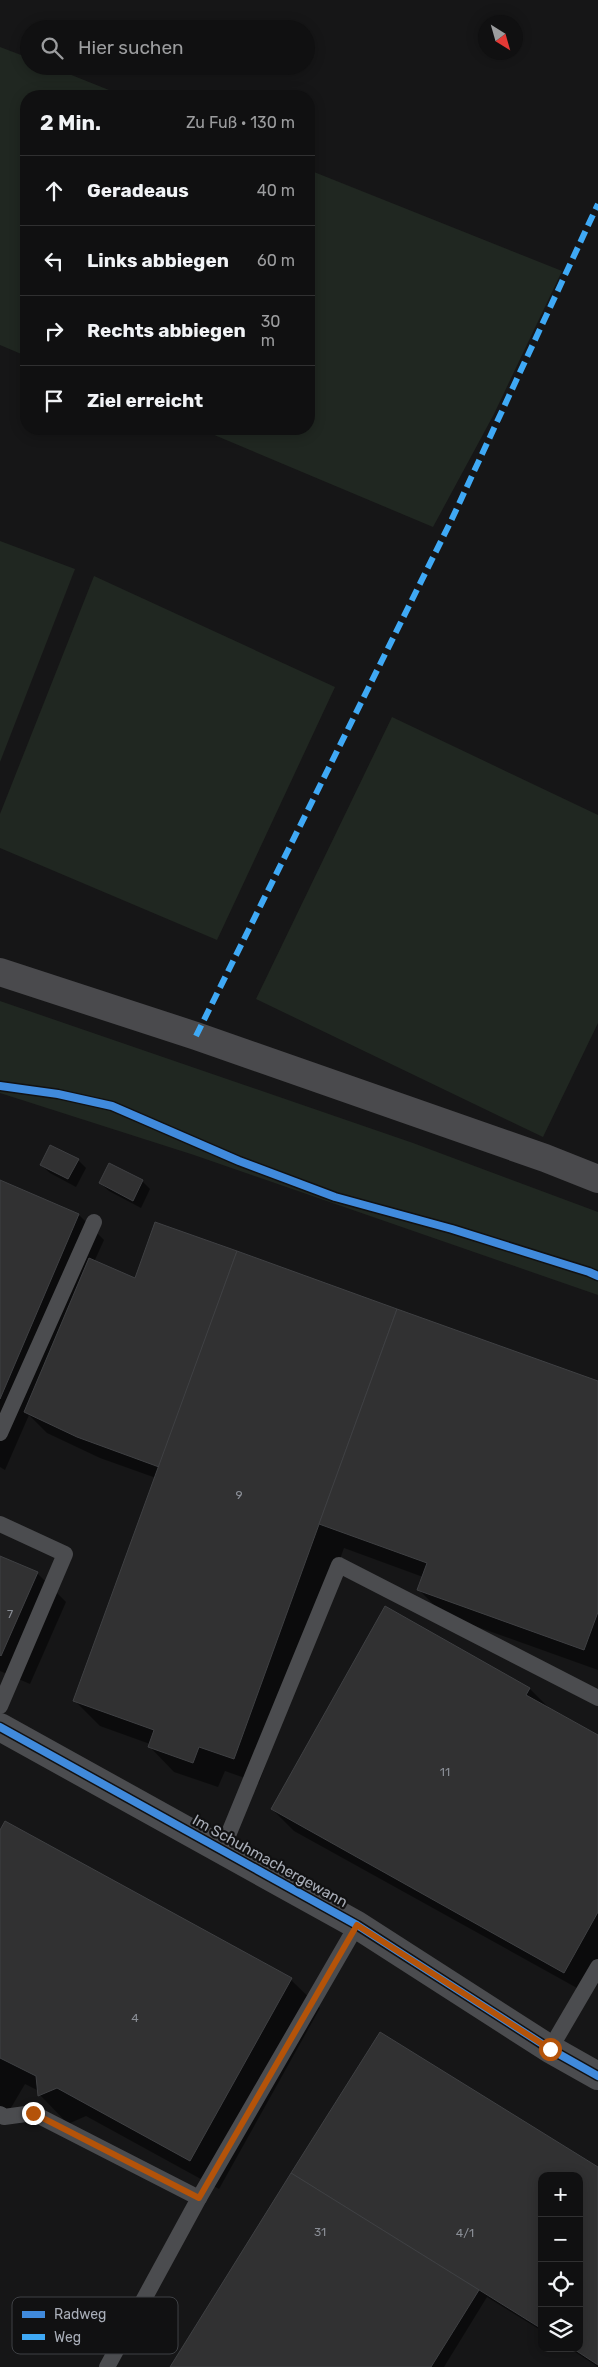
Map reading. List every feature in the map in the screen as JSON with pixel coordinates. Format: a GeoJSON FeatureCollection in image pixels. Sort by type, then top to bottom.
{"type":"FeatureCollection","features":[{"type":"Feature","properties":{"kind":"main road"},"geometry":{"type":"LineString","coordinates":[[0,972],[206,1039],[545,1158],[598,1179]]}},
{"type":"Feature","properties":{"kind":"street","name":"Im Schuhmachergewann"},"geometry":{"type":"LineString","coordinates":[[0,1727],[357,1925],[550,2049],[597,2075]]}},
{"type":"Feature","properties":{"kind":"lane"},"geometry":{"type":"LineString","coordinates":[[0,1433],[94,1222]]}},
{"type":"Feature","properties":{"kind":"lane"},"geometry":{"type":"LineString","coordinates":[[0,1524],[66,1554],[0,1706]]}},
{"type":"Feature","properties":{"kind":"lane"},"geometry":{"type":"LineString","coordinates":[[222,1850],[339,1565],[598,1698]]}},
{"type":"Feature","properties":{"kind":"lane"},"geometry":{"type":"LineString","coordinates":[[145,2297],[199,2198],[357,1925]]}},
{"type":"Feature","properties":{"kind":"lane"},"geometry":{"type":"LineString","coordinates":[[550,2049],[598,1967]]}},
{"type":"Feature","properties":{"kind":"lane"},"geometry":{"type":"LineString","coordinates":[[0,2114],[4,2117],[33,2113],[199,2198]]}},
{"type":"Feature","properties":{"kind":"lane"},"geometry":{"type":"LineString","coordinates":[[107,2367],[114,2354]]}},
{"type":"Feature","properties":{"kind":"shaded area"},"geometry":{"type":"Polygon","coordinates":[[[0,47],[20,55],[20,75],[72,75],[109,90],[20,90],[20,353],[0,345],[0,47]]]}},
{"type":"Feature","properties":{"kind":"shaded area"},"geometry":{"type":"Polygon","coordinates":[[[315,172],[562,271],[494,414],[433,527],[214,435],[315,435],[315,172]]]}},
{"type":"Feature","properties":{"kind":"shaded area"},"geometry":{"type":"Polygon","coordinates":[[[0,541],[75,569],[0,762],[0,541]]]}},
{"type":"Feature","properties":{"kind":"shaded area"},"geometry":{"type":"Polygon","coordinates":[[[94,576],[335,687],[217,940],[0,848],[0,814],[94,576]]]}},
{"type":"Feature","properties":{"kind":"shaded area"},"geometry":{"type":"Polygon","coordinates":[[[392,717],[598,815],[598,1023],[543,1137],[256,999],[392,717]]]}},
{"type":"Feature","properties":{"kind":"shaded area"},"geometry":{"type":"Polygon","coordinates":[[[0,1001],[413,1143],[598,1212],[598,1295],[194,1155],[0,1093],[0,1001]]]}},
{"type":"Feature","properties":{"kind":"building"},"geometry":{"type":"Polygon","coordinates":[[[50,1145],[79,1159],[68,1179],[40,1165],[50,1145]]]}},
{"type":"Feature","properties":{"kind":"building"},"geometry":{"type":"Polygon","coordinates":[[[109,1163],[143,1180],[133,1201],[99,1183],[109,1163]]]}},
{"type":"Feature","properties":{"kind":"building"},"geometry":{"type":"Polygon","coordinates":[[[0,1180],[79,1214],[0,1399],[0,1180]]]}},
{"type":"Feature","properties":{"kind":"building"},"geometry":{"type":"Polygon","coordinates":[[[155,1222],[237,1251],[159,1467],[77,1437],[24,1412],[89,1258],[135,1278],[155,1222]]]}},
{"type":"Feature","properties":{"kind":"building"},"geometry":{"type":"Polygon","coordinates":[[[237,1251],[397,1309],[234,1759],[199,1747],[193,1763],[148,1747],[154,1730],[73,1701],[237,1251]]]}},
{"type":"Feature","properties":{"kind":"building"},"geometry":{"type":"Polygon","coordinates":[[[397,1309],[598,1381],[598,1612],[584,1650],[417,1590],[427,1563],[319,1524],[397,1309]]]}},
{"type":"Feature","properties":{"kind":"building"},"geometry":{"type":"Polygon","coordinates":[[[0,1556],[38,1572],[1,1656],[0,1655],[0,1556]]]}},
{"type":"Feature","properties":{"kind":"building"},"geometry":{"type":"Polygon","coordinates":[[[385,1606],[530,1688],[526,1695],[598,1735],[598,1912],[564,1973],[271,1809],[385,1606]]]}},
{"type":"Feature","properties":{"kind":"building"},"geometry":{"type":"Polygon","coordinates":[[[5,1821],[292,1978],[190,2161],[57,2088],[38,2096],[36,2076],[0,2058],[0,1830],[5,1821]]]}},
{"type":"Feature","properties":{"kind":"building"},"geometry":{"type":"Polygon","coordinates":[[[380,2032],[598,2167],[598,2365],[578,2352],[583,2352],[583,2172],[538,2172],[538,2327],[291,2173],[380,2032]]]}},
{"type":"Feature","properties":{"kind":"building"},"geometry":{"type":"Polygon","coordinates":[[[291,2173],[479,2290],[431,2367],[170,2367],[291,2173]]]}},
{"type":"Feature","properties":{"kind":"marked path"},"geometry":{"type":"LineString","coordinates":[[196,1036],[451,521],[598,204]]}},
{"type":"Feature","properties":{"kind":"cycle path"},"geometry":{"type":"LineString","coordinates":[[0,1086],[58,1094],[112,1106],[239,1161],[335,1197],[452,1229],[598,1276]]}},
{"type":"Feature","properties":{"kind":"cycle path"},"geometry":{"type":"LineString","coordinates":[[0,1727],[357,1925],[550,2049],[598,2076]]}},
{"type":"Feature","properties":{"kind":"route"},"geometry":{"type":"LineString","coordinates":[[33,2113],[199,2198],[357,1925],[550,2049]]}}]}
